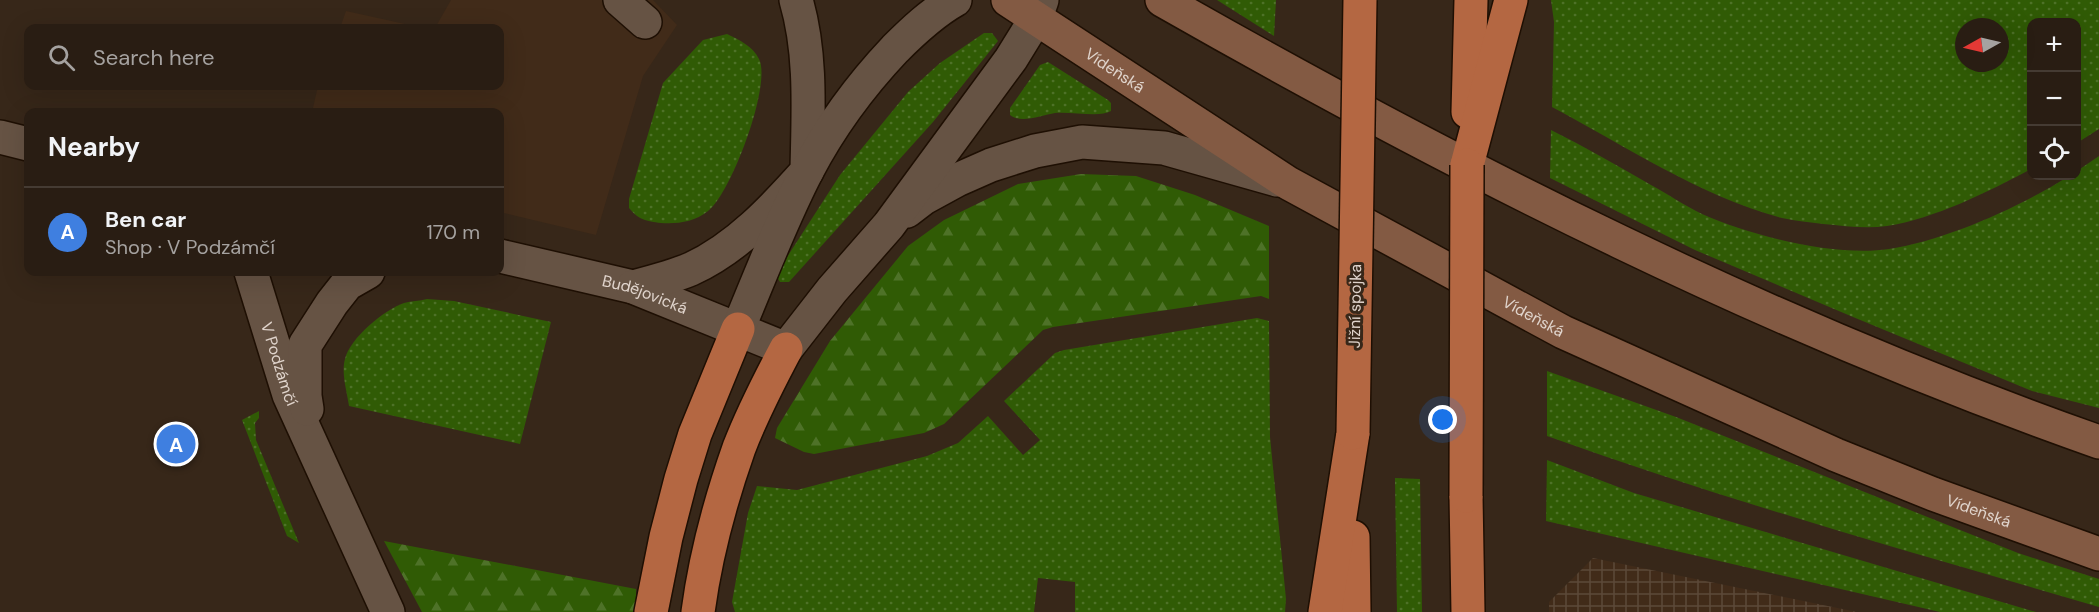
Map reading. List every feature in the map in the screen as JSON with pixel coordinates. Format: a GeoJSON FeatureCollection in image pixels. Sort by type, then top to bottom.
{"type":"FeatureCollection","features":[{"type":"Feature","properties":{"kind":"highway","name":"Jižní spojka"},"geometry":{"type":"LineString","coordinates":[[1354,612],[1353,433],[1360,0]]}},
{"type":"Feature","properties":{"kind":"highway"},"geometry":{"type":"LineString","coordinates":[[1468,612],[1467,165],[1471,0]]}},
{"type":"Feature","properties":{"kind":"highway"},"geometry":{"type":"LineString","coordinates":[[1467,165],[1511,0]]}},
{"type":"Feature","properties":{"kind":"highway"},"geometry":{"type":"LineString","coordinates":[[651,612],[666,537],[681,479],[695,434],[738,329]]}},
{"type":"Feature","properties":{"kind":"highway"},"geometry":{"type":"LineString","coordinates":[[698,612],[702,582],[739,448],[764,391],[786,349]]}},
{"type":"Feature","properties":{"kind":"highway"},"geometry":{"type":"LineString","coordinates":[[1325,612],[1353,433]]}},
{"type":"Feature","properties":{"kind":"main road","name":"Vídeňská"},"geometry":{"type":"LineString","coordinates":[[1008,0],[1038,10],[1288,183],[1563,332],[1847,459],[1944,499],[2099,554]]}},
{"type":"Feature","properties":{"kind":"main road"},"geometry":{"type":"LineString","coordinates":[[1162,0],[1315,87],[1431,149],[1711,285],[1873,356],[2012,411],[2099,442]]}},
{"type":"Feature","properties":{"kind":"street"},"geometry":{"type":"LineString","coordinates":[[620,0],[645,22]]}},
{"type":"Feature","properties":{"kind":"street"},"geometry":{"type":"LineString","coordinates":[[633,287],[691,269],[717,254],[776,205],[807,171],[808,90],[801,16],[796,0]]}},
{"type":"Feature","properties":{"kind":"street"},"geometry":{"type":"LineString","coordinates":[[738,329],[807,171],[834,125],[865,83],[914,30],[955,0]]}},
{"type":"Feature","properties":{"kind":"street"},"geometry":{"type":"LineString","coordinates":[[786,349],[832,290],[888,225],[1011,59],[1038,10]]}},
{"type":"Feature","properties":{"kind":"street"},"geometry":{"type":"LineString","coordinates":[[0,137],[24,143]]}},
{"type":"Feature","properties":{"kind":"street"},"geometry":{"type":"LineString","coordinates":[[888,225],[924,198],[991,165],[1035,151],[1082,142],[1164,148],[1288,183]]}},
{"type":"Feature","properties":{"kind":"street","name":"Budějovická"},"geometry":{"type":"LineString","coordinates":[[504,257],[633,287],[786,349]]}},
{"type":"Feature","properties":{"kind":"street","name":"V Podzámčí"},"geometry":{"type":"LineString","coordinates":[[253,276],[289,395],[388,612]]}},
{"type":"Feature","properties":{"kind":"street","name":"V Podzámčí"},"geometry":{"type":"LineString","coordinates":[[314,453],[305,396],[305,345],[347,284],[361,276]]}},
{"type":"Feature","properties":{"kind":"shaded area"},"geometry":{"type":"Polygon","coordinates":[[[451,0],[653,0],[677,25],[643,76],[596,235],[504,213],[504,108],[313,108],[317,90],[504,90],[504,24],[437,24],[451,0]]]}},
{"type":"Feature","properties":{"kind":"shaded area"},"geometry":{"type":"Polygon","coordinates":[[[346,11],[405,24],[341,24],[346,11]]]}},
{"type":"Feature","properties":{"kind":"shaded area"},"geometry":{"type":"Polygon","coordinates":[[[1593,558],[1857,612],[1549,612],[1549,602],[1593,558]]]}},
{"type":"Feature","properties":{"kind":"green space"},"geometry":{"type":"Polygon","coordinates":[[[1217,0],[1276,0],[1274,36],[1217,0]]]}},
{"type":"Feature","properties":{"kind":"green space"},"geometry":{"type":"Polygon","coordinates":[[[1551,0],[2099,0],[2099,129],[2081,140],[2081,18],[2027,18],[2027,171],[1942,211],[1887,226],[1823,224],[1782,218],[1752,209],[1693,184],[1552,107],[1554,22],[1551,0]]]}},
{"type":"Feature","properties":{"kind":"green space"},"geometry":{"type":"Polygon","coordinates":[[[984,33],[992,33],[998,41],[933,122],[789,282],[780,282],[777,277],[778,271],[840,175],[908,92],[940,63],[984,33]]]}},
{"type":"Feature","properties":{"kind":"green space"},"geometry":{"type":"Polygon","coordinates":[[[727,34],[753,50],[759,59],[761,72],[755,114],[738,162],[717,201],[703,215],[686,222],[674,223],[651,222],[643,219],[629,208],[629,199],[663,83],[703,40],[727,34]]]}},
{"type":"Feature","properties":{"kind":"green space"},"geometry":{"type":"Polygon","coordinates":[[[1048,62],[1108,100],[1111,103],[1111,111],[1099,114],[1055,113],[1026,119],[1010,115],[1010,108],[1040,65],[1048,62]]]}},
{"type":"Feature","properties":{"kind":"green space"},"geometry":{"type":"Polygon","coordinates":[[[1551,130],[1702,214],[1722,222],[1794,243],[1868,251],[1911,245],[1982,221],[2063,180],[2081,180],[2081,168],[2099,156],[2099,408],[2032,391],[1853,317],[1695,250],[1550,178],[1551,130]]]}},
{"type":"Feature","properties":{"kind":"green space"},"geometry":{"type":"Polygon","coordinates":[[[1081,174],[1136,176],[1195,195],[1269,226],[1269,299],[1261,296],[1043,330],[944,424],[924,433],[814,454],[804,452],[775,438],[777,428],[830,341],[908,246],[944,220],[1018,184],[1081,174]]]}},
{"type":"Feature","properties":{"kind":"green space"},"geometry":{"type":"Polygon","coordinates":[[[427,299],[454,301],[551,322],[520,444],[349,406],[344,364],[354,342],[387,312],[404,303],[427,299]]]}},
{"type":"Feature","properties":{"kind":"green space"},"geometry":{"type":"Polygon","coordinates":[[[1257,318],[1269,321],[1270,437],[1286,599],[1285,612],[1075,612],[1075,582],[1038,578],[1034,612],[735,612],[732,602],[748,513],[757,486],[797,490],[927,456],[958,443],[988,416],[1023,455],[1040,440],[1004,401],[1055,353],[1257,318]]]}},
{"type":"Feature","properties":{"kind":"green space"},"geometry":{"type":"Polygon","coordinates":[[[1547,371],[1676,417],[2018,553],[2099,579],[2099,607],[1684,483],[1547,436],[1547,371]]]}},
{"type":"Feature","properties":{"kind":"green space"},"geometry":{"type":"Polygon","coordinates":[[[259,411],[259,418],[255,423],[256,440],[299,543],[287,536],[242,420],[259,411]]]}},
{"type":"Feature","properties":{"kind":"green space"},"geometry":{"type":"Polygon","coordinates":[[[1547,460],[1634,493],[2036,612],[1940,612],[1546,521],[1547,460]]]}},
{"type":"Feature","properties":{"kind":"green space"},"geometry":{"type":"Polygon","coordinates":[[[1395,478],[1420,479],[1422,612],[1397,612],[1395,478]]]}},
{"type":"Feature","properties":{"kind":"green space"},"geometry":{"type":"Polygon","coordinates":[[[384,541],[636,589],[636,612],[422,612],[384,541]]]}},
{"type":"Feature","properties":{"kind":"place","name":"Ben car"},"geometry":{"type":"Point","coordinates":[176,444]}}]}
